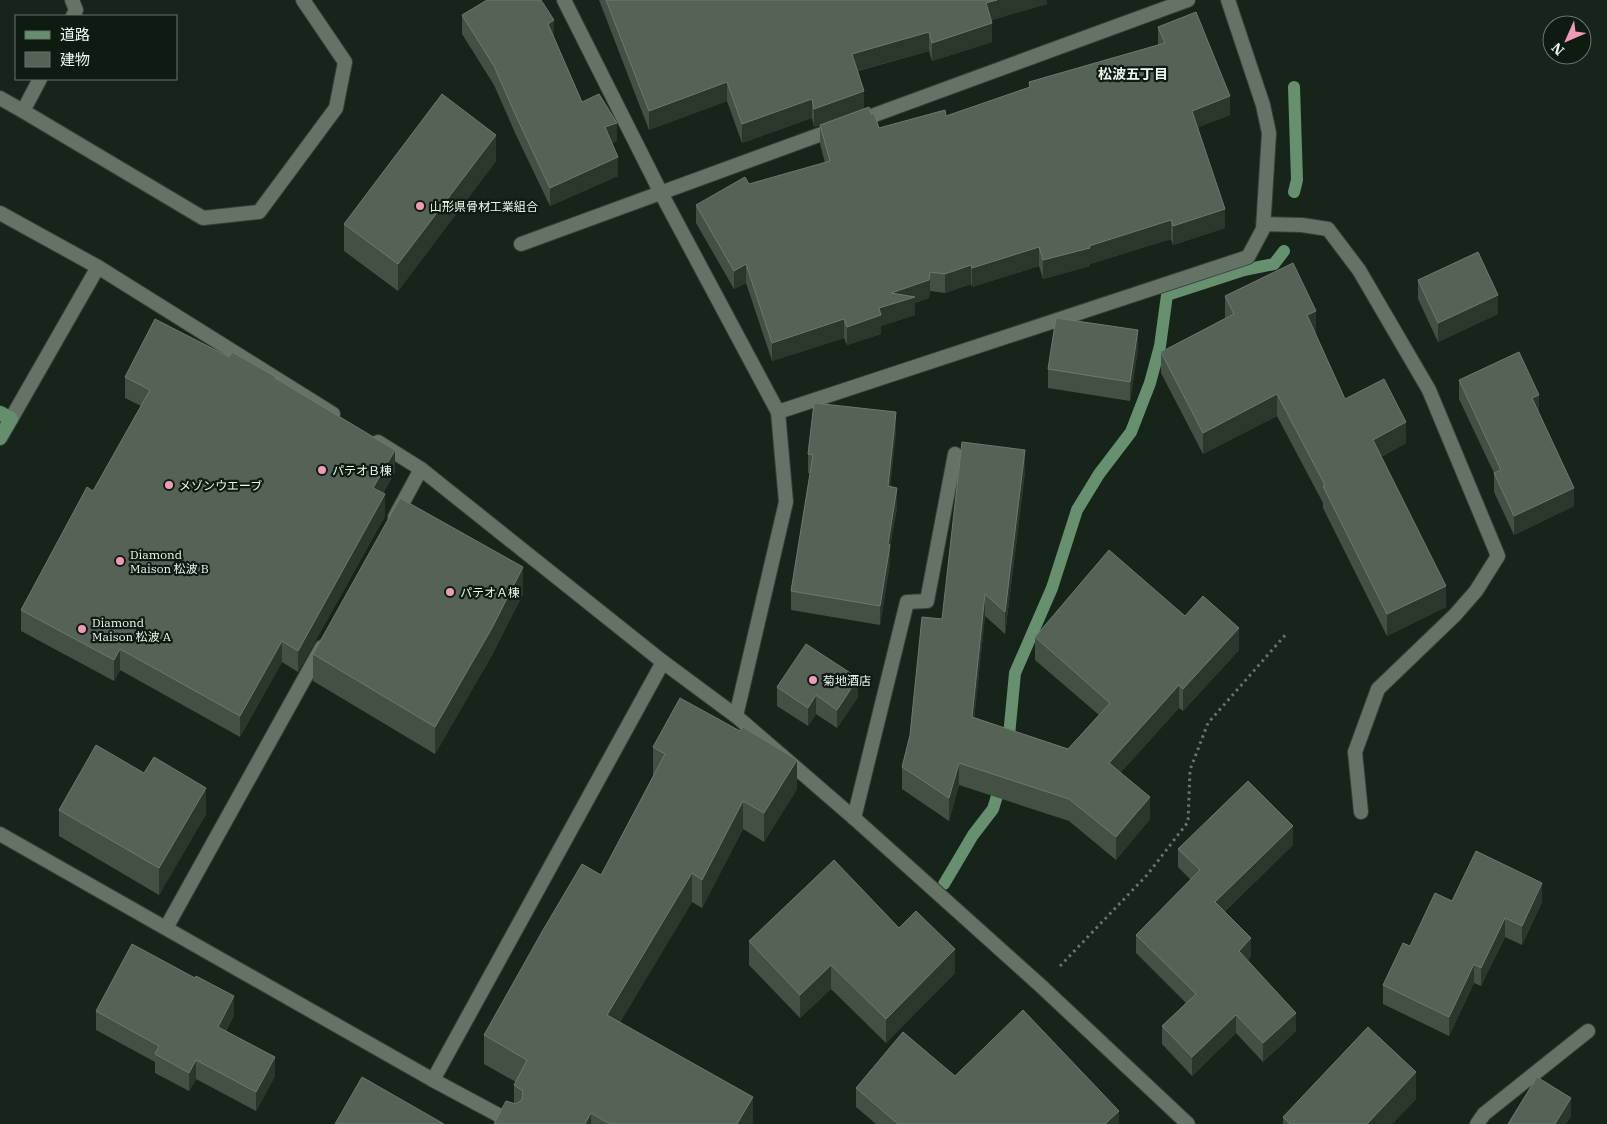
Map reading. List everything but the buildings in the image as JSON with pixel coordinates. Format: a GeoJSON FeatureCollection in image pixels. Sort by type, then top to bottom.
{"type":"FeatureCollection","features":[{"type":"Feature","properties":{"kind":"main road"},"geometry":{"type":"LineString","coordinates":[[0,438],[5,416]]}},
{"type":"Feature","properties":{"kind":"street"},"geometry":{"type":"LineString","coordinates":[[72,0],[76,10],[73,15]]}},
{"type":"Feature","properties":{"kind":"street"},"geometry":{"type":"LineString","coordinates":[[0,98],[203,218],[259,212],[336,108],[345,62],[303,0]]}},
{"type":"Feature","properties":{"kind":"street"},"geometry":{"type":"LineString","coordinates":[[564,0],[661,193],[778,412],[786,502],[736,716]]}},
{"type":"Feature","properties":{"kind":"street"},"geometry":{"type":"LineString","coordinates":[[522,244],[1188,0]]}},
{"type":"Feature","properties":{"kind":"street"},"geometry":{"type":"LineString","coordinates":[[778,412],[1248,257],[1264,224],[1269,133],[1263,105],[1228,0]]}},
{"type":"Feature","properties":{"kind":"street"},"geometry":{"type":"LineString","coordinates":[[23,110],[39,80]]}},
{"type":"Feature","properties":{"kind":"street"},"geometry":{"type":"LineString","coordinates":[[0,213],[98,266],[347,422]]}},
{"type":"Feature","properties":{"kind":"street"},"geometry":{"type":"LineString","coordinates":[[1264,224],[1302,225],[1328,229],[1359,270],[1429,390],[1498,556],[1476,591],[1455,615],[1378,689],[1354,752],[1361,812]]}},
{"type":"Feature","properties":{"kind":"street"},"geometry":{"type":"LineString","coordinates":[[5,416],[98,266]]}},
{"type":"Feature","properties":{"kind":"street"},"geometry":{"type":"LineString","coordinates":[[363,433],[421,469],[663,662],[736,716],[854,818],[1041,986],[1188,1124]]}},
{"type":"Feature","properties":{"kind":"street"},"geometry":{"type":"LineString","coordinates":[[854,818],[907,602],[928,601],[955,454]]}},
{"type":"Feature","properties":{"kind":"street"},"geometry":{"type":"LineString","coordinates":[[388,530],[421,469]]}},
{"type":"Feature","properties":{"kind":"street"},"geometry":{"type":"LineString","coordinates":[[166,928],[330,634]]}},
{"type":"Feature","properties":{"kind":"street"},"geometry":{"type":"LineString","coordinates":[[433,1080],[663,662]]}},
{"type":"Feature","properties":{"kind":"street"},"geometry":{"type":"LineString","coordinates":[[0,834],[433,1080],[515,1124]]}},
{"type":"Feature","properties":{"kind":"street"},"geometry":{"type":"LineString","coordinates":[[1476,1124],[1484,1114],[1588,1031]]}},
{"type":"Feature","properties":{"kind":"path"},"geometry":{"type":"LineString","coordinates":[[1041,986],[1147,875],[1188,822],[1190,770],[1208,723],[1287,633]]}},
{"type":"Feature","properties":{"kind":"waterway"},"geometry":{"type":"LineString","coordinates":[[1294,87],[1297,180],[1294,192]]}},
{"type":"Feature","properties":{"kind":"waterway"},"geometry":{"type":"LineString","coordinates":[[1008,746],[1015,673],[1052,588],[1077,510],[1099,474],[1131,432],[1150,383],[1160,346],[1167,295],[1244,270],[1274,264],[1284,251]]}},
{"type":"Feature","properties":{"kind":"waterway"},"geometry":{"type":"LineString","coordinates":[[944,884],[973,835],[993,809],[1001,783]]}},
{"type":"Feature","properties":{"kind":"place","name":"山形県骨材工業組合"},"geometry":{"type":"Point","coordinates":[420,206]}},
{"type":"Feature","properties":{"kind":"place","name":"パテオＢ棟"},"geometry":{"type":"Point","coordinates":[322,470]}},
{"type":"Feature","properties":{"kind":"place","name":"メゾンウエーブ"},"geometry":{"type":"Point","coordinates":[169,485]}},
{"type":"Feature","properties":{"kind":"place","name":"Diamond Maison 松波 B"},"geometry":{"type":"Point","coordinates":[120,561]}},
{"type":"Feature","properties":{"kind":"place","name":"パテオＡ棟"},"geometry":{"type":"Point","coordinates":[450,592]}},
{"type":"Feature","properties":{"kind":"place","name":"Diamond Maison 松波 A"},"geometry":{"type":"Point","coordinates":[82,629]}},
{"type":"Feature","properties":{"kind":"place","name":"菊地酒店"},"geometry":{"type":"Point","coordinates":[813,680]}},
{"type":"Feature","properties":{"kind":"district","name":"松波五丁目"},"geometry":{"type":"Point","coordinates":[1133,74]}}]}
